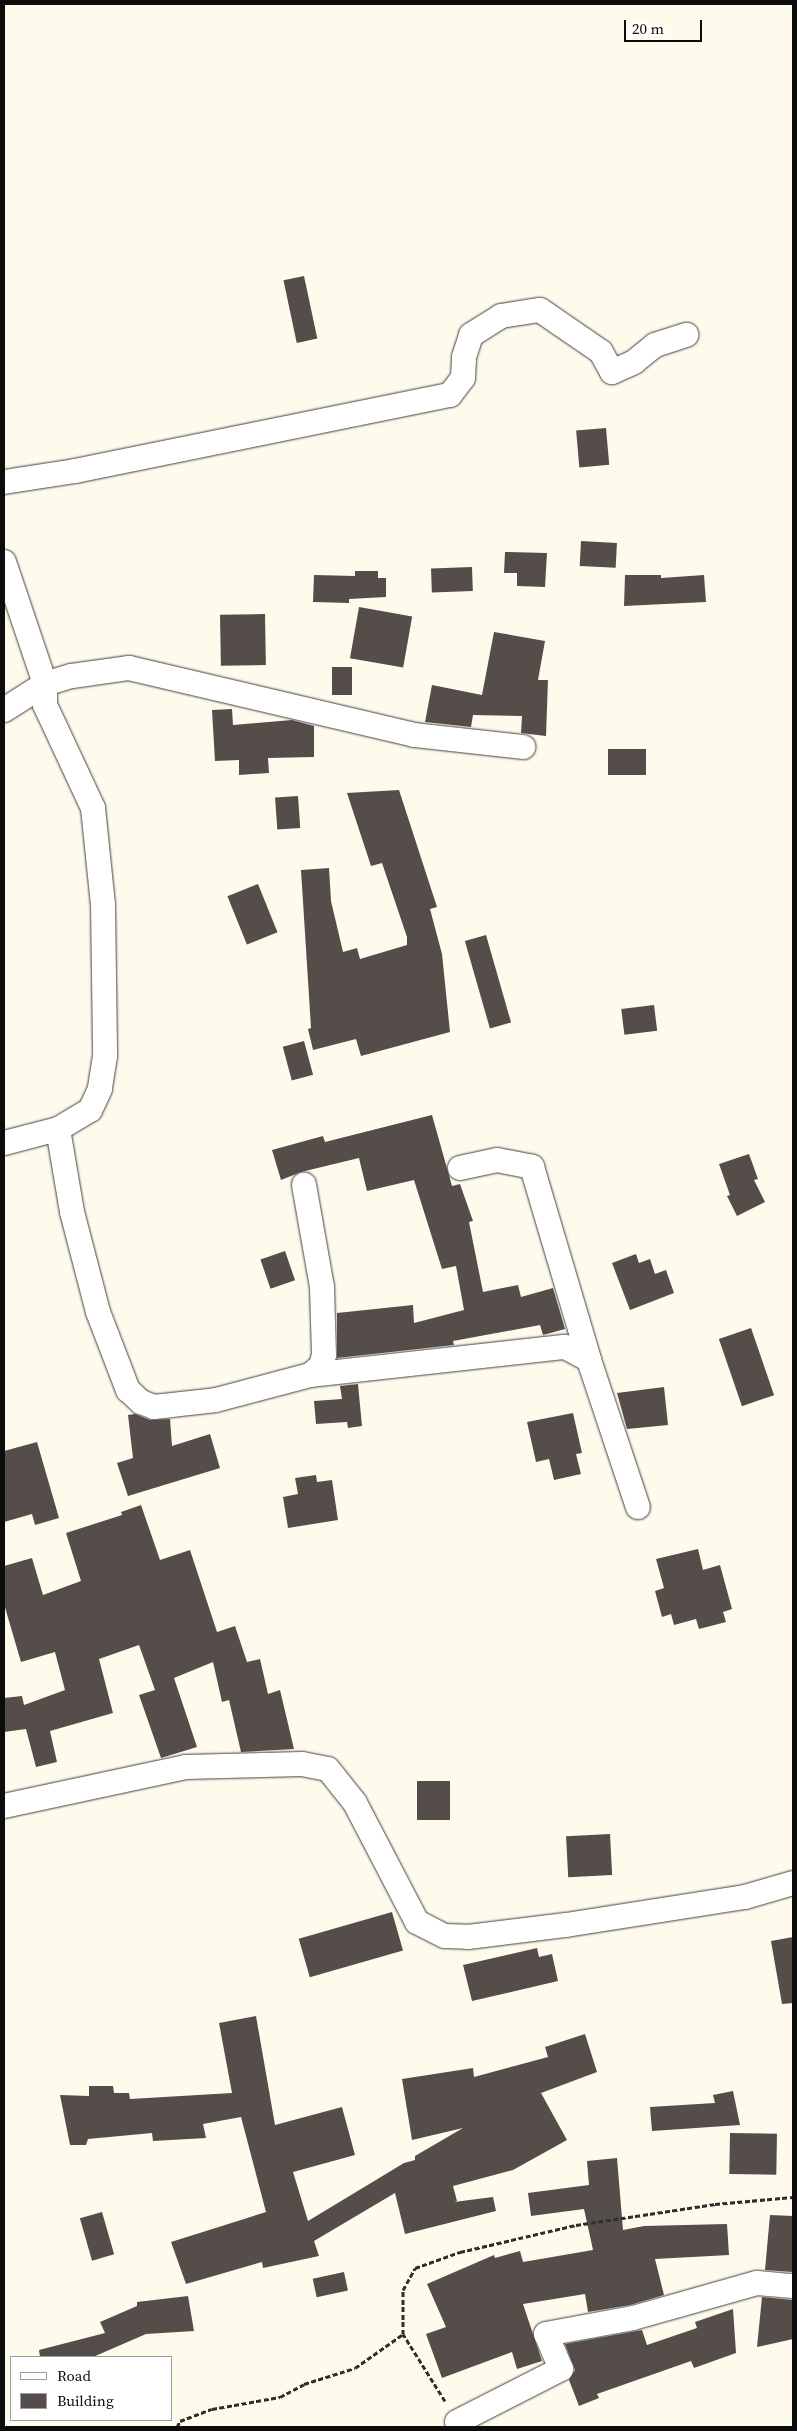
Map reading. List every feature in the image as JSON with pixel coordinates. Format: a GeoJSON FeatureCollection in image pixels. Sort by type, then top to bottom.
{"type":"FeatureCollection","features":[{"type":"Feature","properties":{"kind":"street"},"geometry":{"type":"LineString","coordinates":[[4,482],[75,471],[450,395],[463,378],[464,357],[471,335],[501,316],[540,310],[601,352],[612,372],[634,362],[655,345],[686,335]]}},
{"type":"Feature","properties":{"kind":"street"},"geometry":{"type":"LineString","coordinates":[[4,562],[45,684],[45,705],[93,808],[103,905],[105,1056],[100,1089],[90,1110],[58,1129],[4,1143]]}},
{"type":"Feature","properties":{"kind":"street"},"geometry":{"type":"LineString","coordinates":[[4,710],[45,684],[72,676],[129,668],[414,735],[523,747]]}},
{"type":"Feature","properties":{"kind":"street"},"geometry":{"type":"LineString","coordinates":[[58,1129],[72,1212],[98,1312],[128,1390],[141,1402],[154,1407],[216,1400],[310,1375],[565,1347],[589,1360]]}},
{"type":"Feature","properties":{"kind":"street"},"geometry":{"type":"LineString","coordinates":[[460,1168],[497,1160],[532,1166],[589,1360],[638,1507]]}},
{"type":"Feature","properties":{"kind":"street"},"geometry":{"type":"LineString","coordinates":[[304,1184],[322,1297],[324,1355],[321,1366],[310,1375]]}},
{"type":"Feature","properties":{"kind":"street"},"geometry":{"type":"LineString","coordinates":[[4,1806],[186,1767],[302,1764],[328,1769],[355,1803],[417,1922],[445,1936],[468,1937],[566,1925],[746,1897],[793,1883]]}},
{"type":"Feature","properties":{"kind":"street"},"geometry":{"type":"LineString","coordinates":[[458,2422],[561,2369],[546,2334],[625,2320],[757,2284],[793,2286]]}},
{"type":"Feature","properties":{"kind":"path"},"geometry":{"type":"LineString","coordinates":[[458,2422],[403,2334],[406,2280],[415,2268],[460,2252],[576,2225],[715,2204],[793,2197]]}},
{"type":"Feature","properties":{"kind":"path"},"geometry":{"type":"LineString","coordinates":[[177,2427],[180,2421],[212,2409],[280,2397],[304,2384],[355,2368],[403,2334]]}},
{"type":"Feature","properties":{"kind":"building"},"geometry":{"type":"Polygon","coordinates":[[[304,276],[317,339],[297,343],[283,280],[304,276]]]}},
{"type":"Feature","properties":{"kind":"building"},"geometry":{"type":"Polygon","coordinates":[[[606,428],[609,465],[579,467],[576,431],[606,428]]]}},
{"type":"Feature","properties":{"kind":"building"},"geometry":{"type":"Polygon","coordinates":[[[581,541],[617,543],[616,568],[580,566],[581,541]]]}},
{"type":"Feature","properties":{"kind":"building"},"geometry":{"type":"Polygon","coordinates":[[[505,552],[547,553],[545,587],[517,586],[517,573],[504,573],[505,552]]]}},
{"type":"Feature","properties":{"kind":"building"},"geometry":{"type":"Polygon","coordinates":[[[472,567],[473,591],[432,592],[431,568],[472,567]]]}},
{"type":"Feature","properties":{"kind":"building"},"geometry":{"type":"Polygon","coordinates":[[[355,571],[378,571],[378,578],[386,578],[386,597],[349,599],[349,603],[313,602],[314,575],[355,576],[355,571]]]}},
{"type":"Feature","properties":{"kind":"building"},"geometry":{"type":"Polygon","coordinates":[[[625,575],[661,575],[661,578],[704,575],[706,602],[624,606],[625,575]]]}},
{"type":"Feature","properties":{"kind":"building"},"geometry":{"type":"Polygon","coordinates":[[[359,607],[412,616],[403,668],[350,658],[359,607]]]}},
{"type":"Feature","properties":{"kind":"building"},"geometry":{"type":"Polygon","coordinates":[[[265,614],[266,665],[221,666],[220,615],[265,614]]]}},
{"type":"Feature","properties":{"kind":"building"},"geometry":{"type":"Polygon","coordinates":[[[494,632],[545,641],[538,680],[548,680],[546,736],[521,733],[522,716],[473,715],[471,727],[425,722],[432,685],[482,695],[494,632]]]}},
{"type":"Feature","properties":{"kind":"building"},"geometry":{"type":"Polygon","coordinates":[[[332,667],[352,667],[352,695],[332,695],[332,667]]]}},
{"type":"Feature","properties":{"kind":"building"},"geometry":{"type":"Polygon","coordinates":[[[232,709],[233,725],[292,720],[314,726],[314,757],[268,758],[269,773],[239,775],[239,760],[215,761],[212,710],[232,709]]]}},
{"type":"Feature","properties":{"kind":"building"},"geometry":{"type":"Polygon","coordinates":[[[608,749],[646,749],[646,775],[608,775],[608,749]]]}},
{"type":"Feature","properties":{"kind":"building"},"geometry":{"type":"Polygon","coordinates":[[[399,790],[437,907],[430,909],[442,954],[450,1032],[361,1056],[356,1039],[313,1050],[308,1029],[311,1028],[301,870],[329,868],[331,901],[343,952],[357,948],[360,959],[407,945],[407,937],[382,863],[371,866],[347,793],[399,790]]]}},
{"type":"Feature","properties":{"kind":"building"},"geometry":{"type":"Polygon","coordinates":[[[298,796],[300,828],[277,830],[275,798],[298,796]]]}},
{"type":"Feature","properties":{"kind":"building"},"geometry":{"type":"Polygon","coordinates":[[[258,884],[277,932],[247,945],[227,896],[258,884]]]}},
{"type":"Feature","properties":{"kind":"building"},"geometry":{"type":"Polygon","coordinates":[[[486,935],[511,1022],[490,1029],[465,941],[486,935]]]}},
{"type":"Feature","properties":{"kind":"building"},"geometry":{"type":"Polygon","coordinates":[[[654,1005],[657,1031],[624,1035],[621,1009],[654,1005]]]}},
{"type":"Feature","properties":{"kind":"building"},"geometry":{"type":"Polygon","coordinates":[[[304,1041],[313,1075],[292,1081],[283,1047],[304,1041]]]}},
{"type":"Feature","properties":{"kind":"building"},"geometry":{"type":"Polygon","coordinates":[[[432,1115],[452,1186],[460,1184],[473,1221],[469,1222],[483,1292],[518,1285],[521,1297],[553,1288],[565,1329],[543,1335],[540,1325],[453,1341],[454,1345],[337,1358],[337,1313],[413,1305],[414,1323],[464,1310],[456,1266],[442,1269],[414,1180],[367,1191],[359,1158],[301,1172],[281,1180],[272,1150],[323,1136],[325,1142],[432,1115]]]}},
{"type":"Feature","properties":{"kind":"building"},"geometry":{"type":"Polygon","coordinates":[[[749,1154],[758,1179],[754,1180],[765,1202],[737,1216],[727,1196],[730,1195],[719,1164],[749,1154]]]}},
{"type":"Feature","properties":{"kind":"building"},"geometry":{"type":"Polygon","coordinates":[[[285,1251],[295,1280],[271,1289],[260,1259],[285,1251]]]}},
{"type":"Feature","properties":{"kind":"building"},"geometry":{"type":"Polygon","coordinates":[[[636,1254],[639,1263],[650,1259],[655,1274],[666,1270],[674,1293],[630,1310],[612,1263],[636,1254]]]}},
{"type":"Feature","properties":{"kind":"building"},"geometry":{"type":"Polygon","coordinates":[[[751,1328],[774,1395],[742,1406],[719,1339],[751,1328]]]}},
{"type":"Feature","properties":{"kind":"building"},"geometry":{"type":"Polygon","coordinates":[[[358,1384],[362,1426],[348,1428],[347,1422],[316,1424],[314,1401],[342,1399],[340,1386],[358,1384]]]}},
{"type":"Feature","properties":{"kind":"building"},"geometry":{"type":"Polygon","coordinates":[[[664,1387],[668,1425],[627,1429],[617,1393],[664,1387]]]}},
{"type":"Feature","properties":{"kind":"building"},"geometry":{"type":"Polygon","coordinates":[[[573,1413],[582,1453],[576,1454],[581,1474],[554,1480],[549,1459],[536,1462],[527,1422],[573,1413]]]}},
{"type":"Feature","properties":{"kind":"building"},"geometry":{"type":"Polygon","coordinates":[[[135,1414],[150,1420],[170,1419],[172,1446],[210,1434],[220,1468],[128,1496],[117,1463],[133,1458],[128,1415],[135,1414]]]}},
{"type":"Feature","properties":{"kind":"building"},"geometry":{"type":"Polygon","coordinates":[[[37,1442],[59,1518],[35,1525],[32,1514],[4,1522],[4,1451],[37,1442]]]}},
{"type":"Feature","properties":{"kind":"building"},"geometry":{"type":"Polygon","coordinates":[[[316,1475],[317,1482],[332,1480],[338,1520],[288,1528],[283,1497],[298,1494],[295,1478],[316,1475]]]}},
{"type":"Feature","properties":{"kind":"building"},"geometry":{"type":"Polygon","coordinates":[[[141,1505],[160,1560],[190,1550],[217,1632],[235,1626],[247,1662],[260,1659],[268,1694],[280,1690],[294,1749],[241,1752],[229,1700],[222,1702],[213,1662],[174,1678],[197,1747],[161,1758],[139,1695],[155,1690],[139,1645],[99,1659],[113,1713],[50,1731],[57,1762],[36,1767],[26,1729],[4,1732],[4,1698],[22,1696],[24,1705],[65,1690],[55,1652],[21,1662],[4,1604],[4,1566],[32,1558],[43,1595],[81,1581],[66,1533],[122,1515],[121,1512],[141,1505]]]}},
{"type":"Feature","properties":{"kind":"building"},"geometry":{"type":"Polygon","coordinates":[[[698,1549],[703,1570],[720,1565],[732,1609],[723,1612],[726,1622],[699,1629],[696,1619],[674,1625],[671,1614],[662,1617],[655,1591],[664,1588],[656,1559],[698,1549]]]}},
{"type":"Feature","properties":{"kind":"building"},"geometry":{"type":"Polygon","coordinates":[[[417,1781],[450,1781],[450,1820],[417,1820],[417,1781]]]}},
{"type":"Feature","properties":{"kind":"building"},"geometry":{"type":"Polygon","coordinates":[[[610,1834],[612,1875],[568,1877],[566,1836],[610,1834]]]}},
{"type":"Feature","properties":{"kind":"building"},"geometry":{"type":"Polygon","coordinates":[[[392,1912],[403,1950],[310,1977],[299,1939],[392,1912]]]}},
{"type":"Feature","properties":{"kind":"building"},"geometry":{"type":"Polygon","coordinates":[[[793,1937],[793,2003],[782,2004],[771,1941],[793,1937]]]}},
{"type":"Feature","properties":{"kind":"building"},"geometry":{"type":"Polygon","coordinates":[[[537,1948],[539,1957],[552,1954],[558,1981],[472,2001],[463,1965],[537,1948]]]}},
{"type":"Feature","properties":{"kind":"building"},"geometry":{"type":"Polygon","coordinates":[[[256,2016],[275,2125],[342,2107],[355,2155],[293,2172],[308,2221],[404,2163],[415,2160],[415,2156],[463,2128],[412,2140],[402,2079],[473,2068],[474,2077],[548,2057],[545,2047],[585,2034],[597,2072],[541,2093],[567,2140],[513,2170],[453,2186],[457,2201],[454,2202],[493,2197],[496,2211],[405,2234],[395,2193],[314,2241],[319,2256],[263,2268],[262,2262],[186,2284],[171,2242],[266,2212],[241,2117],[203,2124],[206,2138],[153,2141],[152,2133],[88,2139],[86,2145],[70,2145],[60,2095],[89,2096],[89,2086],[113,2086],[114,2093],[129,2093],[130,2099],[232,2093],[219,2023],[256,2016]]]}},
{"type":"Feature","properties":{"kind":"building"},"geometry":{"type":"Polygon","coordinates":[[[733,2091],[740,2125],[652,2131],[650,2107],[715,2103],[713,2095],[733,2091]]]}},
{"type":"Feature","properties":{"kind":"building"},"geometry":{"type":"Polygon","coordinates":[[[730,2133],[777,2134],[776,2175],[729,2174],[730,2133]]]}},
{"type":"Feature","properties":{"kind":"building"},"geometry":{"type":"Polygon","coordinates":[[[617,2158],[623,2230],[644,2226],[727,2224],[729,2255],[655,2259],[664,2295],[630,2305],[588,2312],[585,2294],[523,2304],[542,2361],[517,2369],[512,2352],[442,2378],[426,2334],[446,2327],[427,2284],[494,2255],[495,2258],[520,2251],[523,2262],[593,2250],[584,2209],[531,2216],[528,2193],[589,2185],[587,2161],[617,2158]]]}},
{"type":"Feature","properties":{"kind":"building"},"geometry":{"type":"Polygon","coordinates":[[[102,2212],[114,2254],[92,2261],[80,2218],[102,2212]]]}},
{"type":"Feature","properties":{"kind":"building"},"geometry":{"type":"Polygon","coordinates":[[[770,2215],[793,2216],[793,2272],[765,2270],[770,2215]]]}},
{"type":"Feature","properties":{"kind":"building"},"geometry":{"type":"Polygon","coordinates":[[[344,2272],[348,2291],[317,2297],[313,2279],[344,2272]]]}},
{"type":"Feature","properties":{"kind":"building"},"geometry":{"type":"Polygon","coordinates":[[[188,2296],[194,2331],[146,2334],[95,2356],[40,2356],[39,2350],[105,2333],[100,2322],[137,2306],[137,2302],[188,2296]]]}},
{"type":"Feature","properties":{"kind":"building"},"geometry":{"type":"Polygon","coordinates":[[[762,2297],[793,2300],[793,2339],[757,2347],[762,2297]]]}},
{"type":"Feature","properties":{"kind":"building"},"geometry":{"type":"Polygon","coordinates":[[[733,2309],[736,2353],[694,2368],[691,2361],[597,2394],[599,2398],[579,2406],[569,2380],[575,2370],[565,2344],[642,2330],[647,2345],[697,2328],[695,2322],[733,2309]]]}}]}
